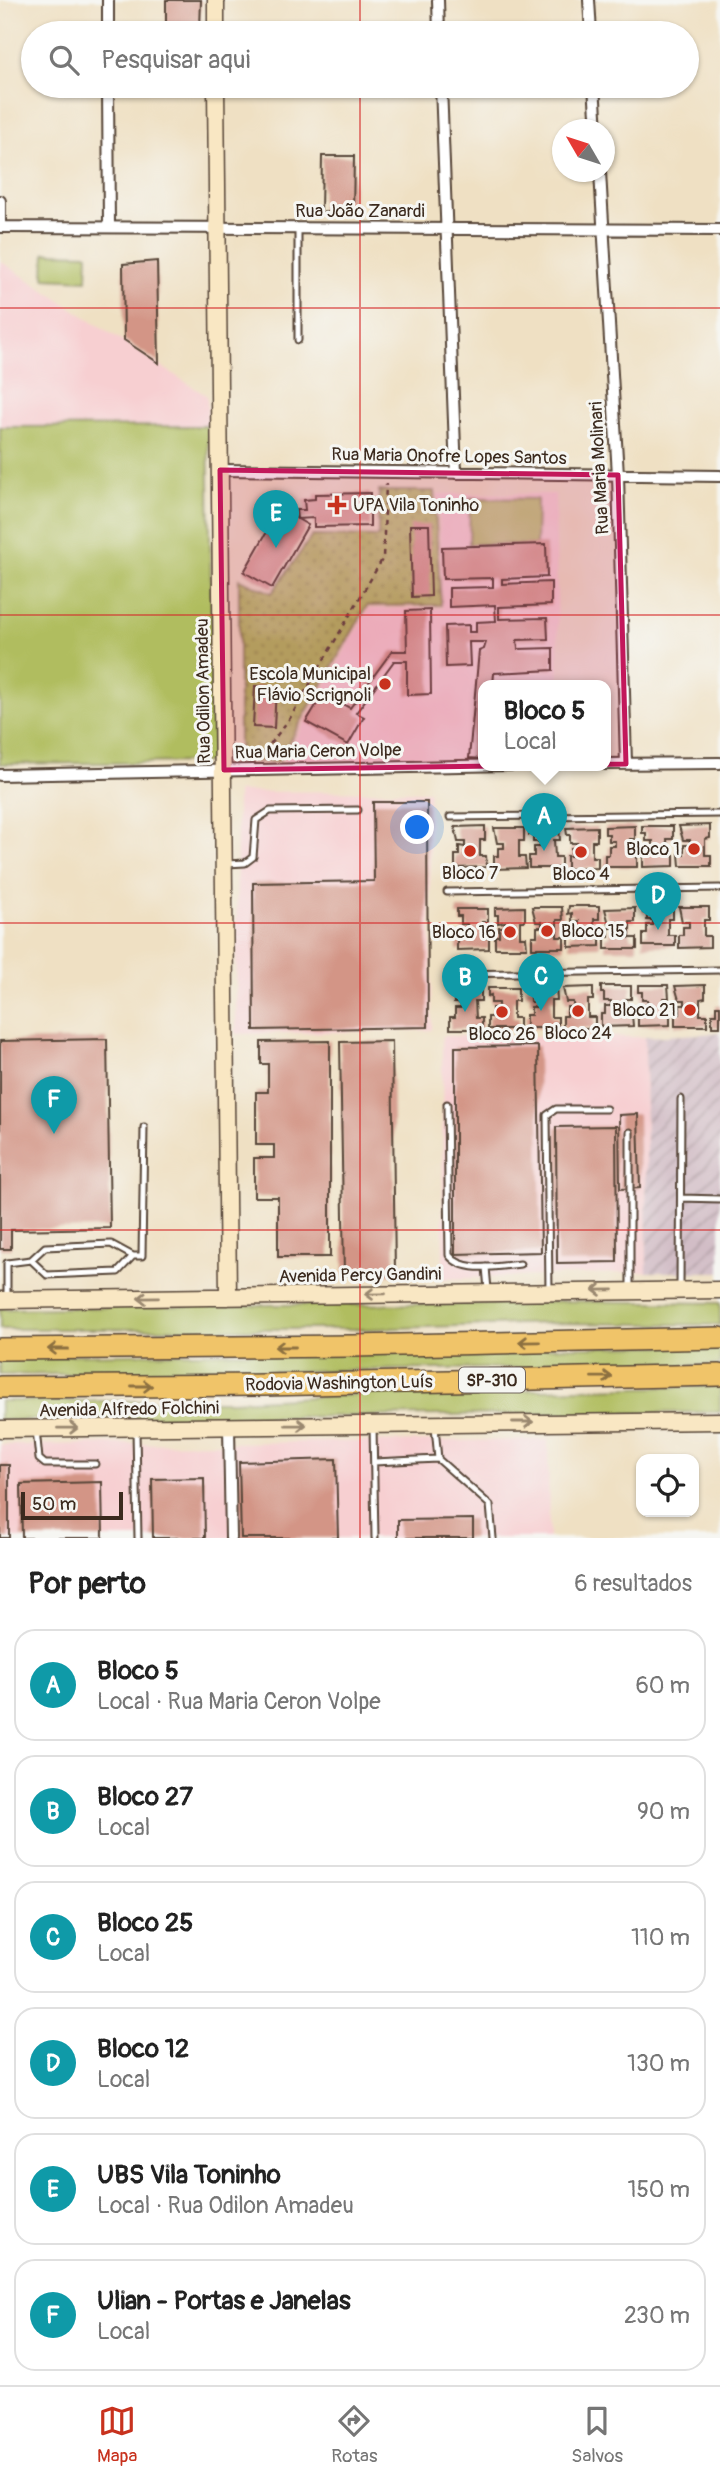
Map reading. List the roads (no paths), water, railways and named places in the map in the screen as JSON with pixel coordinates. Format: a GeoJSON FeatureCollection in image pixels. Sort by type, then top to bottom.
{"type":"FeatureCollection","features":[{"type":"Feature","properties":{"kind":"highway","name":"Rodovia Washington Luís"},"geometry":{"type":"LineString","coordinates":[[0,1349],[353,1346],[720,1338]]}},
{"type":"Feature","properties":{"kind":"highway","name":"Rodovia Washington Luís"},"geometry":{"type":"LineString","coordinates":[[0,1387],[264,1385],[720,1375]]}},
{"type":"Feature","properties":{"kind":"main road"},"geometry":{"type":"LineString","coordinates":[[216,0],[216,21]]}},
{"type":"Feature","properties":{"kind":"main road","name":"Rua Odilon Amadeu"},"geometry":{"type":"LineString","coordinates":[[216,98],[228,1297]]}},
{"type":"Feature","properties":{"kind":"main road","name":"Avenida Percy Gandini"},"geometry":{"type":"LineString","coordinates":[[4,1300],[720,1290]]}},
{"type":"Feature","properties":{"kind":"main road","name":"Avenida Alfredo Folchini"},"geometry":{"type":"LineString","coordinates":[[0,1429],[720,1421]]}},
{"type":"Feature","properties":{"kind":"street"},"geometry":{"type":"LineString","coordinates":[[108,0],[108,21]]}},
{"type":"Feature","properties":{"kind":"street"},"geometry":{"type":"LineString","coordinates":[[438,0],[439,21]]}},
{"type":"Feature","properties":{"kind":"street"},"geometry":{"type":"LineString","coordinates":[[589,0],[590,21]]}},
{"type":"Feature","properties":{"kind":"street"},"geometry":{"type":"LineString","coordinates":[[108,98],[109,227]]}},
{"type":"Feature","properties":{"kind":"street"},"geometry":{"type":"LineString","coordinates":[[442,98],[456,473]]}},
{"type":"Feature","properties":{"kind":"street"},"geometry":{"type":"LineString","coordinates":[[595,98],[596,119]]}},
{"type":"Feature","properties":{"kind":"street","name":"Rua Maria Molinari"},"geometry":{"type":"LineString","coordinates":[[601,182],[618,475],[626,764]]}},
{"type":"Feature","properties":{"kind":"street"},"geometry":{"type":"LineString","coordinates":[[0,201],[0,227]]}},
{"type":"Feature","properties":{"kind":"street","name":"Rua João Zanardi"},"geometry":{"type":"LineString","coordinates":[[0,227],[720,230]]}},
{"type":"Feature","properties":{"kind":"street","name":"Rua Maria Onofre Lopes Santos"},"geometry":{"type":"LineString","coordinates":[[220,470],[720,476]]}},
{"type":"Feature","properties":{"kind":"street"},"geometry":{"type":"LineString","coordinates":[[611,764],[720,763]]}},
{"type":"Feature","properties":{"kind":"street","name":"Rua Maria Ceron Volpe"},"geometry":{"type":"LineString","coordinates":[[0,775],[478,766]]}},
{"type":"Feature","properties":{"kind":"street"},"geometry":{"type":"LineString","coordinates":[[229,1427],[231,1538]]}},
{"type":"Feature","properties":{"kind":"lane"},"geometry":{"type":"LineString","coordinates":[[298,228],[298,340]]}},
{"type":"Feature","properties":{"kind":"lane"},"geometry":{"type":"LineString","coordinates":[[224,864],[245,863],[253,857],[256,820],[270,811],[358,810]]}},
{"type":"Feature","properties":{"kind":"lane"},"geometry":{"type":"LineString","coordinates":[[450,817],[720,814]]}},
{"type":"Feature","properties":{"kind":"lane"},"geometry":{"type":"LineString","coordinates":[[447,891],[720,888]]}},
{"type":"Feature","properties":{"kind":"lane"},"geometry":{"type":"LineString","coordinates":[[450,974],[720,970]]}},
{"type":"Feature","properties":{"kind":"lane"},"geometry":{"type":"LineString","coordinates":[[680,1289],[681,1099]]}},
{"type":"Feature","properties":{"kind":"lane"},"geometry":{"type":"LineString","coordinates":[[447,1104],[449,1255],[458,1264],[486,1268],[520,1264]]}},
{"type":"Feature","properties":{"kind":"lane"},"geometry":{"type":"LineString","coordinates":[[549,1291],[547,1115],[556,1108],[606,1109]]}},
{"type":"Feature","properties":{"kind":"lane"},"geometry":{"type":"LineString","coordinates":[[4,1300],[3,1263],[31,1260],[45,1247],[111,1244],[133,1256],[142,1256],[144,1127]]}},
{"type":"Feature","properties":{"kind":"lane"},"geometry":{"type":"LineString","coordinates":[[630,1132],[630,1290]]}},
{"type":"Feature","properties":{"kind":"lane"},"geometry":{"type":"LineString","coordinates":[[681,1198],[720,1199]]}},
{"type":"Feature","properties":{"kind":"lane"},"geometry":{"type":"LineString","coordinates":[[31,1260],[47,1275],[118,1272],[133,1256]]}},
{"type":"Feature","properties":{"kind":"lane"},"geometry":{"type":"LineString","coordinates":[[486,1268],[488,1293]]}},
{"type":"Feature","properties":{"kind":"lane"},"geometry":{"type":"LineString","coordinates":[[373,1423],[375,1538]]}},
{"type":"Feature","properties":{"kind":"lane"},"geometry":{"type":"LineString","coordinates":[[435,1423],[438,1459],[490,1506],[493,1538]]}},
{"type":"Feature","properties":{"kind":"lane"},"geometry":{"type":"LineString","coordinates":[[135,1427],[138,1538]]}},
{"type":"Feature","properties":{"kind":"lane"},"geometry":{"type":"LineString","coordinates":[[36,1429],[39,1460],[45,1464],[95,1464]]}},
{"type":"Feature","properties":{"kind":"lane"},"geometry":{"type":"LineString","coordinates":[[374,1462],[438,1459]]}},
{"type":"Feature","properties":{"kind":"place","name":"UPA Vila Toninho"},"geometry":{"type":"Point","coordinates":[337,505]}},
{"type":"Feature","properties":{"kind":"place","name":"UBS Vila Toninho"},"geometry":{"type":"Point","coordinates":[276,548]}},
{"type":"Feature","properties":{"kind":"place","name":"Escola Municipal Flávio Scrignoli"},"geometry":{"type":"Point","coordinates":[385,684]}},
{"type":"Feature","properties":{"kind":"place","name":"Bloco 1"},"geometry":{"type":"Point","coordinates":[694,849]}},
{"type":"Feature","properties":{"kind":"place","name":"Bloco 7"},"geometry":{"type":"Point","coordinates":[470,851]}},
{"type":"Feature","properties":{"kind":"place","name":"Bloco 5"},"geometry":{"type":"Point","coordinates":[544,851]}},
{"type":"Feature","properties":{"kind":"place","name":"Bloco 4"},"geometry":{"type":"Point","coordinates":[581,852]}},
{"type":"Feature","properties":{"kind":"place","name":"Bloco 12"},"geometry":{"type":"Point","coordinates":[658,930]}},
{"type":"Feature","properties":{"kind":"place","name":"Bloco 15"},"geometry":{"type":"Point","coordinates":[547,931]}},
{"type":"Feature","properties":{"kind":"place","name":"Bloco 16"},"geometry":{"type":"Point","coordinates":[510,932]}},
{"type":"Feature","properties":{"kind":"place","name":"Bloco 21"},"geometry":{"type":"Point","coordinates":[690,1010]}},
{"type":"Feature","properties":{"kind":"place","name":"Bloco 25"},"geometry":{"type":"Point","coordinates":[541,1011]}},
{"type":"Feature","properties":{"kind":"place","name":"Bloco 24"},"geometry":{"type":"Point","coordinates":[578,1011]}},
{"type":"Feature","properties":{"kind":"place","name":"Bloco 27"},"geometry":{"type":"Point","coordinates":[465,1012]}},
{"type":"Feature","properties":{"kind":"place","name":"Bloco 26"},"geometry":{"type":"Point","coordinates":[502,1012]}},
{"type":"Feature","properties":{"kind":"place","name":"Ulian - Portas e Janelas"},"geometry":{"type":"Point","coordinates":[54,1134]}}]}
